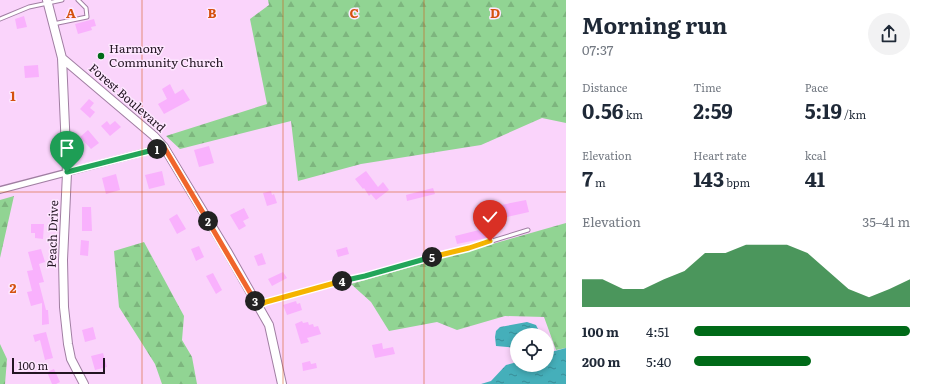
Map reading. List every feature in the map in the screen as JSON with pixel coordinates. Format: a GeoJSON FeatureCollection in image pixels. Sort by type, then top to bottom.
{"type":"FeatureCollection","features":[{"type":"Feature","properties":{"kind":"street"},"geometry":{"type":"LineString","coordinates":[[48,1],[62,58]]}},
{"type":"Feature","properties":{"kind":"street","name":"Forest Boulevard"},"geometry":{"type":"LineString","coordinates":[[62,58],[154,136],[164,147],[269,325],[282,384]]}},
{"type":"Feature","properties":{"kind":"street","name":"Peach Drive"},"geometry":{"type":"LineString","coordinates":[[62,58],[67,172],[63,260],[64,307],[71,359],[84,384]]}},
{"type":"Feature","properties":{"kind":"street"},"geometry":{"type":"LineString","coordinates":[[0,190],[164,147]]}},
{"type":"Feature","properties":{"kind":"lane"},"geometry":{"type":"LineString","coordinates":[[0,19],[48,1],[62,0]]}},
{"type":"Feature","properties":{"kind":"lane"},"geometry":{"type":"LineString","coordinates":[[53,24],[87,17],[86,8],[78,0]]}},
{"type":"Feature","properties":{"kind":"lane"},"geometry":{"type":"LineString","coordinates":[[258,306],[266,302],[344,280],[365,276],[469,248],[528,230]]}},
{"type":"Feature","properties":{"kind":"green space"},"geometry":{"type":"Polygon","coordinates":[[[268,0],[566,0],[566,123],[542,118],[481,145],[361,164],[298,181],[291,121],[180,149],[166,136],[267,104],[250,19],[269,5],[268,0]]]}},
{"type":"Feature","properties":{"kind":"green space"},"geometry":{"type":"Polygon","coordinates":[[[14,196],[0,258],[0,200],[14,196]]]}},
{"type":"Feature","properties":{"kind":"green space"},"geometry":{"type":"Polygon","coordinates":[[[566,223],[566,348],[556,350],[554,344],[554,328],[548,328],[544,317],[505,316],[457,330],[437,322],[389,331],[371,302],[351,284],[566,223]]]}},
{"type":"Feature","properties":{"kind":"green space"},"geometry":{"type":"Polygon","coordinates":[[[144,242],[184,316],[182,340],[192,357],[197,384],[162,384],[155,364],[119,307],[114,251],[144,242]]]}},
{"type":"Feature","properties":{"kind":"green space"},"geometry":{"type":"Polygon","coordinates":[[[0,344],[7,359],[5,384],[0,384],[0,344]]]}},
{"type":"Feature","properties":{"kind":"water"},"geometry":{"type":"Polygon","coordinates":[[[527,322],[536,325],[538,328],[510,328],[510,347],[496,346],[496,331],[500,327],[527,322]]]}},
{"type":"Feature","properties":{"kind":"water"},"geometry":{"type":"Polygon","coordinates":[[[566,348],[566,384],[481,384],[491,381],[506,365],[510,364],[510,372],[554,372],[554,351],[566,348]]]}},
{"type":"Feature","properties":{"kind":"building"},"geometry":{"type":"Polygon","coordinates":[[[24,16],[27,27],[17,29],[15,19],[24,16]]]}},
{"type":"Feature","properties":{"kind":"building"},"geometry":{"type":"Polygon","coordinates":[[[94,19],[96,26],[91,27],[92,30],[78,34],[75,24],[94,19]]]}},
{"type":"Feature","properties":{"kind":"building"},"geometry":{"type":"Polygon","coordinates":[[[38,65],[39,77],[25,78],[24,66],[38,65]]]}},
{"type":"Feature","properties":{"kind":"building"},"geometry":{"type":"Polygon","coordinates":[[[170,84],[175,94],[183,89],[190,100],[164,114],[158,104],[167,99],[162,89],[170,84]]]}},
{"type":"Feature","properties":{"kind":"building"},"geometry":{"type":"Polygon","coordinates":[[[89,99],[94,103],[90,108],[95,112],[90,118],[80,109],[89,99]]]}},
{"type":"Feature","properties":{"kind":"building"},"geometry":{"type":"Polygon","coordinates":[[[107,121],[110,125],[115,121],[121,127],[110,136],[101,126],[107,121]]]}},
{"type":"Feature","properties":{"kind":"building"},"geometry":{"type":"Polygon","coordinates":[[[88,130],[99,143],[91,149],[80,137],[88,130]]]}},
{"type":"Feature","properties":{"kind":"building"},"geometry":{"type":"Polygon","coordinates":[[[209,146],[214,163],[199,167],[194,150],[209,146]]]}},
{"type":"Feature","properties":{"kind":"building"},"geometry":{"type":"Polygon","coordinates":[[[162,171],[165,185],[149,189],[145,175],[162,171]]]}},
{"type":"Feature","properties":{"kind":"building"},"geometry":{"type":"Polygon","coordinates":[[[366,171],[378,187],[383,182],[389,190],[376,200],[371,194],[369,196],[364,188],[363,189],[355,179],[366,171]]]}},
{"type":"Feature","properties":{"kind":"building"},"geometry":{"type":"Polygon","coordinates":[[[116,174],[120,190],[106,194],[102,178],[116,174]]]}},
{"type":"Feature","properties":{"kind":"building"},"geometry":{"type":"Polygon","coordinates":[[[433,188],[435,194],[407,201],[406,195],[433,188]]]}},
{"type":"Feature","properties":{"kind":"building"},"geometry":{"type":"Polygon","coordinates":[[[271,191],[272,195],[274,194],[277,203],[267,206],[263,193],[271,191]]]}},
{"type":"Feature","properties":{"kind":"building"},"geometry":{"type":"Polygon","coordinates":[[[526,200],[529,212],[507,217],[506,213],[498,215],[496,206],[526,200]]]}},
{"type":"Feature","properties":{"kind":"building"},"geometry":{"type":"Polygon","coordinates":[[[82,207],[91,207],[92,231],[82,231],[82,207]]]}},
{"type":"Feature","properties":{"kind":"building"},"geometry":{"type":"Polygon","coordinates":[[[244,208],[249,218],[243,221],[246,226],[239,230],[230,215],[244,208]]]}},
{"type":"Feature","properties":{"kind":"building"},"geometry":{"type":"Polygon","coordinates":[[[177,214],[186,229],[177,234],[169,219],[177,214]]]}},
{"type":"Feature","properties":{"kind":"building"},"geometry":{"type":"Polygon","coordinates":[[[31,224],[44,224],[43,239],[35,238],[35,233],[31,233],[31,224]]]}},
{"type":"Feature","properties":{"kind":"building"},"geometry":{"type":"Polygon","coordinates":[[[483,229],[484,233],[489,231],[491,237],[457,244],[455,236],[483,229]]]}},
{"type":"Feature","properties":{"kind":"building"},"geometry":{"type":"Polygon","coordinates":[[[81,240],[89,241],[88,256],[80,255],[81,240]]]}},
{"type":"Feature","properties":{"kind":"building"},"geometry":{"type":"Polygon","coordinates":[[[199,246],[204,257],[196,261],[191,249],[199,246]]]}},
{"type":"Feature","properties":{"kind":"building"},"geometry":{"type":"Polygon","coordinates":[[[347,247],[349,254],[338,257],[336,250],[347,247]]]}},
{"type":"Feature","properties":{"kind":"building"},"geometry":{"type":"Polygon","coordinates":[[[41,249],[45,262],[39,264],[44,282],[39,283],[46,310],[48,310],[49,324],[42,325],[42,303],[31,306],[27,292],[32,291],[27,271],[33,270],[28,252],[41,249]]]}},
{"type":"Feature","properties":{"kind":"building"},"geometry":{"type":"Polygon","coordinates":[[[262,253],[266,264],[258,266],[254,256],[262,253]]]}},
{"type":"Feature","properties":{"kind":"building"},"geometry":{"type":"Polygon","coordinates":[[[283,272],[287,278],[272,286],[268,279],[283,272]]]}},
{"type":"Feature","properties":{"kind":"building"},"geometry":{"type":"Polygon","coordinates":[[[213,273],[222,290],[216,294],[206,276],[213,273]]]}},
{"type":"Feature","properties":{"kind":"building"},"geometry":{"type":"Polygon","coordinates":[[[296,301],[297,304],[300,303],[302,310],[287,315],[283,305],[296,301]]]}},
{"type":"Feature","properties":{"kind":"building"},"geometry":{"type":"Polygon","coordinates":[[[302,321],[303,323],[308,322],[309,325],[313,324],[314,327],[318,326],[321,334],[307,338],[309,342],[301,344],[295,324],[302,321]]]}},
{"type":"Feature","properties":{"kind":"building"},"geometry":{"type":"Polygon","coordinates":[[[93,327],[96,339],[85,342],[82,330],[93,327]]]}},
{"type":"Feature","properties":{"kind":"building"},"geometry":{"type":"Polygon","coordinates":[[[46,332],[53,358],[45,360],[40,340],[35,342],[33,335],[46,332]]]}},
{"type":"Feature","properties":{"kind":"building"},"geometry":{"type":"Polygon","coordinates":[[[382,343],[383,349],[393,347],[395,354],[375,358],[372,345],[382,343]]]}},
{"type":"Feature","properties":{"kind":"building"},"geometry":{"type":"Polygon","coordinates":[[[103,353],[107,367],[95,370],[91,356],[103,353]]]}},
{"type":"Feature","properties":{"kind":"building"},"geometry":{"type":"Polygon","coordinates":[[[310,361],[311,364],[316,363],[317,368],[303,371],[302,363],[310,361]]]}},
{"type":"Feature","properties":{"kind":"building"},"geometry":{"type":"Polygon","coordinates":[[[54,369],[60,382],[52,384],[47,372],[54,369]]]}},
{"type":"Feature","properties":{"kind":"place","name":"Harmony Community Church"},"geometry":{"type":"Point","coordinates":[101,56]}},
{"type":"Feature","properties":{"kind":"route"},"geometry":{"type":"LineString","coordinates":[[67,172],[164,147],[258,306],[266,302],[344,280],[365,276],[490,241]]}}]}
